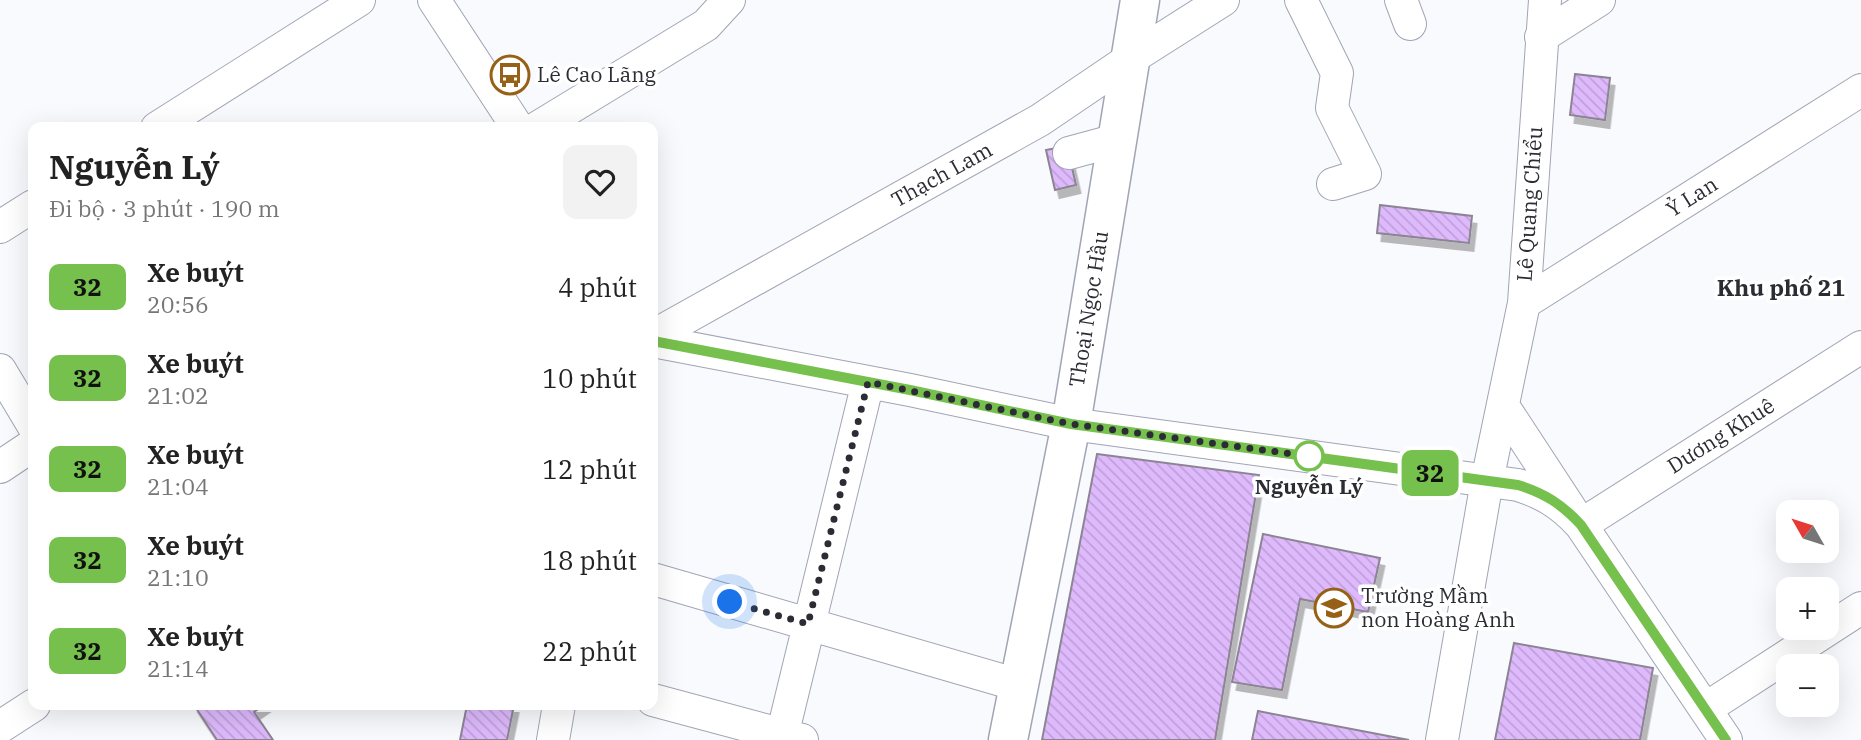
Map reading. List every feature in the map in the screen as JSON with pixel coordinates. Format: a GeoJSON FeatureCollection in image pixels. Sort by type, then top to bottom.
{"type":"FeatureCollection","features":[{"type":"Feature","properties":{"kind":"main road","name":"Thoại Ngọc Hầu"},"geometry":{"type":"LineString","coordinates":[[1008,740],[1018,685],[1082,416],[1117,140],[1139,7]]}},
{"type":"Feature","properties":{"kind":"street"},"geometry":{"type":"LineString","coordinates":[[166,122],[359,0]]}},
{"type":"Feature","properties":{"kind":"street"},"geometry":{"type":"LineString","coordinates":[[434,0],[514,122]]}},
{"type":"Feature","properties":{"kind":"street"},"geometry":{"type":"LineString","coordinates":[[547,122],[706,25],[729,0]]}},
{"type":"Feature","properties":{"kind":"street","name":"Thạch Lam"},"geometry":{"type":"LineString","coordinates":[[658,336],[1040,120],[1223,0]]}},
{"type":"Feature","properties":{"kind":"street"},"geometry":{"type":"LineString","coordinates":[[1301,0],[1337,73],[1332,108],[1365,174],[1333,184]]}},
{"type":"Feature","properties":{"kind":"street","name":"Lê Quang Chiểu"},"geometry":{"type":"LineString","coordinates":[[1442,740],[1487,481],[1524,303],[1545,0]]}},
{"type":"Feature","properties":{"kind":"street"},"geometry":{"type":"LineString","coordinates":[[1541,37],[1599,0]]}},
{"type":"Feature","properties":{"kind":"street"},"geometry":{"type":"LineString","coordinates":[[1139,7],[1142,26],[1150,32],[1159,36],[1174,31]]}},
{"type":"Feature","properties":{"kind":"street","name":"Ỷ Lan"},"geometry":{"type":"LineString","coordinates":[[1524,303],[1861,90]]}},
{"type":"Feature","properties":{"kind":"street"},"geometry":{"type":"LineString","coordinates":[[1040,120],[1062,151],[1117,140]]}},
{"type":"Feature","properties":{"kind":"street"},"geometry":{"type":"LineString","coordinates":[[0,227],[28,209]]}},
{"type":"Feature","properties":{"kind":"street"},"geometry":{"type":"LineString","coordinates":[[658,340],[868,382],[1518,485],[1536,491],[1567,510],[1581,525]]}},
{"type":"Feature","properties":{"kind":"street","name":"Dương Khuê"},"geometry":{"type":"LineString","coordinates":[[1581,525],[1861,347]]}},
{"type":"Feature","properties":{"kind":"street"},"geometry":{"type":"LineString","coordinates":[[0,370],[28,417]]}},
{"type":"Feature","properties":{"kind":"street"},"geometry":{"type":"LineString","coordinates":[[658,701],[788,738],[808,624],[868,382]]}},
{"type":"Feature","properties":{"kind":"street"},"geometry":{"type":"LineString","coordinates":[[1503,406],[1726,740]]}},
{"type":"Feature","properties":{"kind":"street"},"geometry":{"type":"LineString","coordinates":[[0,467],[28,448]]}},
{"type":"Feature","properties":{"kind":"street"},"geometry":{"type":"LineString","coordinates":[[658,580],[1018,685]]}},
{"type":"Feature","properties":{"kind":"street"},"geometry":{"type":"LineString","coordinates":[[1705,709],[1861,608]]}},
{"type":"Feature","properties":{"kind":"street"},"geometry":{"type":"LineString","coordinates":[[0,727],[28,709]]}},
{"type":"Feature","properties":{"kind":"street"},"geometry":{"type":"LineString","coordinates":[[553,740],[558,710]]}},
{"type":"Feature","properties":{"kind":"building"},"geometry":{"type":"Polygon","coordinates":[[[1575,74],[1610,78],[1605,120],[1570,115],[1575,74]]]}},
{"type":"Feature","properties":{"kind":"building"},"geometry":{"type":"Polygon","coordinates":[[[1067,146],[1076,185],[1055,190],[1046,150],[1067,146]]]}},
{"type":"Feature","properties":{"kind":"building"},"geometry":{"type":"Polygon","coordinates":[[[1380,205],[1472,216],[1469,243],[1377,233],[1380,205]]]}},
{"type":"Feature","properties":{"kind":"building"},"geometry":{"type":"Polygon","coordinates":[[[1097,454],[1259,475],[1215,740],[1042,740],[1097,454]]]}},
{"type":"Feature","properties":{"kind":"building"},"geometry":{"type":"Polygon","coordinates":[[[1263,534],[1380,558],[1368,612],[1300,599],[1282,690],[1232,682],[1263,534]]]}},
{"type":"Feature","properties":{"kind":"building"},"geometry":{"type":"Polygon","coordinates":[[[1514,643],[1653,668],[1640,740],[1495,740],[1514,643]]]}},
{"type":"Feature","properties":{"kind":"building"},"geometry":{"type":"Polygon","coordinates":[[[197,710],[257,710],[254,712],[273,740],[217,740],[197,710]]]}},
{"type":"Feature","properties":{"kind":"building"},"geometry":{"type":"Polygon","coordinates":[[[466,710],[513,710],[507,740],[460,740],[466,710]]]}},
{"type":"Feature","properties":{"kind":"building"},"geometry":{"type":"Polygon","coordinates":[[[1258,711],[1409,740],[1252,740],[1258,711]]]}},
{"type":"Feature","properties":{"kind":"bus line","name":"32"},"geometry":{"type":"LineString","coordinates":[[658,342],[1071,424],[1518,485],[1536,491],[1553,499],[1581,525],[1726,740]]}},
{"type":"Feature","properties":{"kind":"place","name":"Lê Cao Lãng"},"geometry":{"type":"Point","coordinates":[510,75]}},
{"type":"Feature","properties":{"kind":"place","name":"Nguyễn Lý"},"geometry":{"type":"Point","coordinates":[1309,456]}},
{"type":"Feature","properties":{"kind":"place","name":"Trường Mầm non Hoàng Anh"},"geometry":{"type":"Point","coordinates":[1334,608]}},
{"type":"Feature","properties":{"kind":"district","name":"Khu phố 21"},"geometry":{"type":"Point","coordinates":[1781,288]}},
{"type":"Feature","properties":{"kind":"route"},"geometry":{"type":"LineString","coordinates":[[730,602],[808,624],[868,382],[1071,424],[1322,458],[1309,456]]}}]}
